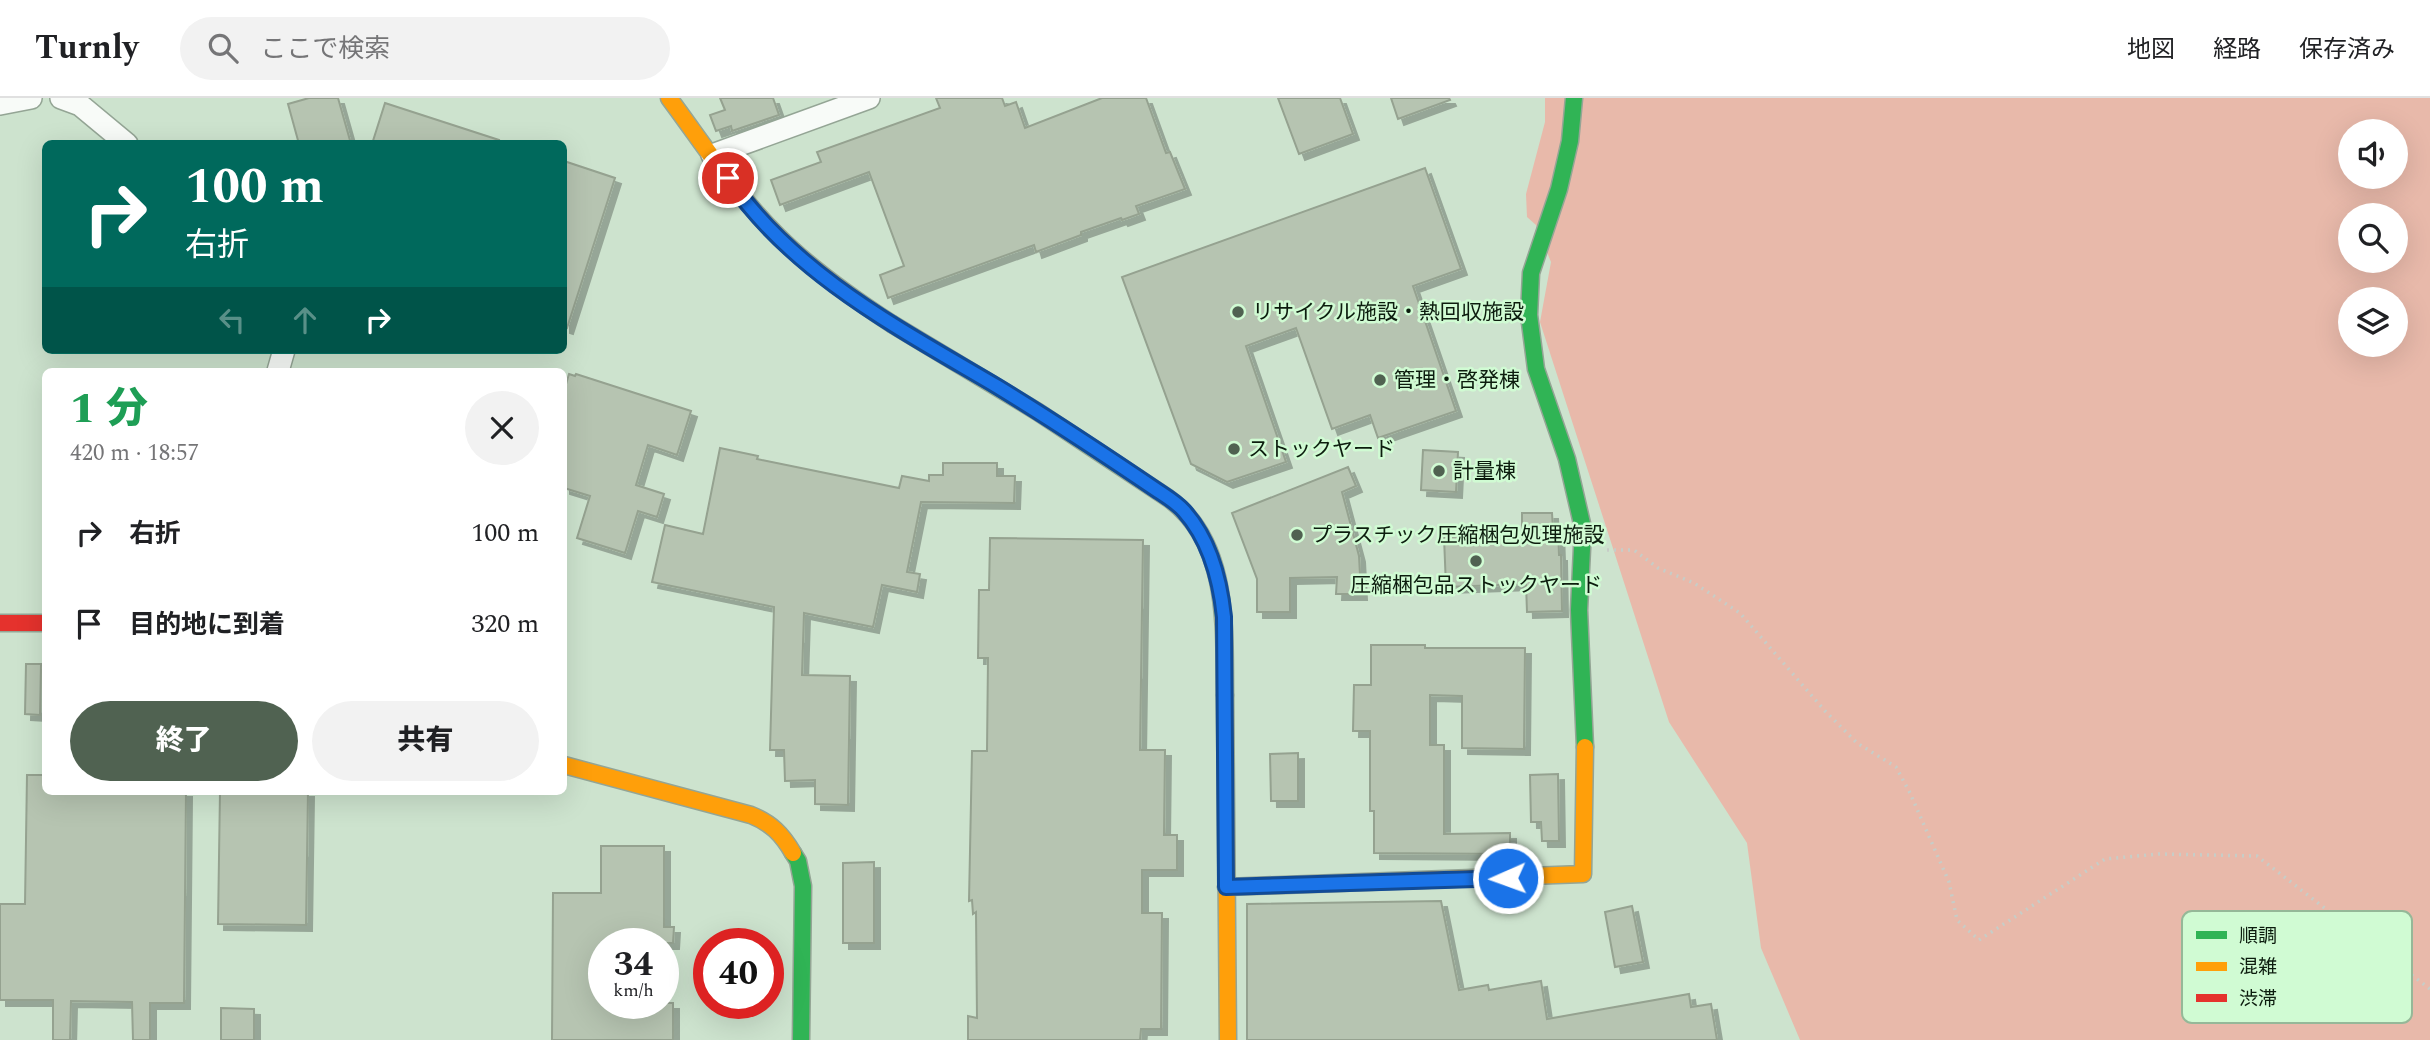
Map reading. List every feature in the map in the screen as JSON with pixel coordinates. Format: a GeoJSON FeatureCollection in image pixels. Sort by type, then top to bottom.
{"type":"FeatureCollection","features":[{"type":"Feature","properties":{"kind":"street"},"geometry":{"type":"LineString","coordinates":[[0,104],[31,98]]}},
{"type":"Feature","properties":{"kind":"street"},"geometry":{"type":"LineString","coordinates":[[61,98],[80,105],[122,140]]}},
{"type":"Feature","properties":{"kind":"street"},"geometry":{"type":"LineString","coordinates":[[669,98],[752,209],[796,254],[846,294],[902,331],[999,388],[1148,484],[1183,509],[1197,529],[1212,559],[1221,587],[1224,617],[1228,1040]]}},
{"type":"Feature","properties":{"kind":"street"},"geometry":{"type":"LineString","coordinates":[[712,155],[869,98]]}},
{"type":"Feature","properties":{"kind":"street"},"geometry":{"type":"LineString","coordinates":[[1226,887],[1583,874],[1585,746],[1579,610],[1583,528],[1567,459],[1536,369],[1529,315],[1531,273],[1559,189],[1570,141],[1574,98]]}},
{"type":"Feature","properties":{"kind":"street"},"geometry":{"type":"LineString","coordinates":[[0,623],[42,623]]}},
{"type":"Feature","properties":{"kind":"street"},"geometry":{"type":"LineString","coordinates":[[567,766],[751,815],[768,822],[783,836],[798,861],[803,886],[800,1040]]}},
{"type":"Feature","properties":{"kind":"path"},"geometry":{"type":"LineString","coordinates":[[1582,551],[1634,550],[1658,568],[1694,583],[1740,613],[1825,711],[1857,743],[1896,767],[1949,882],[1957,920],[1979,940],[2105,859],[2159,854],[2257,856],[2329,911]]}},
{"type":"Feature","properties":{"kind":"path"},"geometry":{"type":"LineString","coordinates":[[2412,975],[2430,989]]}},
{"type":"Feature","properties":{"kind":"shaded area"},"geometry":{"type":"Polygon","coordinates":[[[1545,98],[2430,98],[2430,1040],[1800,1040],[1761,948],[1747,843],[1669,722],[1540,322],[1551,262],[1536,225],[1527,217],[1526,194],[1545,122],[1545,98]]]}},
{"type":"Feature","properties":{"kind":"building"},"geometry":{"type":"Polygon","coordinates":[[[309,98],[338,98],[350,140],[298,140],[288,104],[309,98]]]}},
{"type":"Feature","properties":{"kind":"building"},"geometry":{"type":"Polygon","coordinates":[[[720,98],[773,98],[779,115],[732,131],[731,126],[716,131],[710,115],[725,110],[720,98]]]}},
{"type":"Feature","properties":{"kind":"building"},"geometry":{"type":"Polygon","coordinates":[[[936,98],[1002,98],[1005,106],[1016,102],[1025,128],[1102,98],[1146,98],[1166,153],[1170,152],[1185,189],[1136,206],[1139,214],[1081,232],[1081,235],[1036,252],[1034,245],[888,298],[880,275],[904,266],[869,172],[780,205],[771,180],[821,162],[817,152],[940,108],[936,98]]]}},
{"type":"Feature","properties":{"kind":"building"},"geometry":{"type":"Polygon","coordinates":[[[1278,98],[1340,98],[1353,134],[1299,154],[1278,98]]]}},
{"type":"Feature","properties":{"kind":"building"},"geometry":{"type":"Polygon","coordinates":[[[1391,98],[1449,98],[1450,100],[1398,119],[1391,98]]]}},
{"type":"Feature","properties":{"kind":"building"},"geometry":{"type":"Polygon","coordinates":[[[385,103],[499,140],[373,140],[385,103]]]}},
{"type":"Feature","properties":{"kind":"building"},"geometry":{"type":"Polygon","coordinates":[[[567,162],[615,178],[567,328],[567,162]]]}},
{"type":"Feature","properties":{"kind":"building","name":"リサイクル施設・熱回収施設"},"geometry":{"type":"Polygon","coordinates":[[[1425,168],[1461,269],[1413,286],[1456,411],[1378,438],[1370,415],[1332,429],[1296,328],[1246,346],[1286,462],[1227,482],[1191,464],[1122,277],[1425,168]]]}},
{"type":"Feature","properties":{"kind":"building"},"geometry":{"type":"Polygon","coordinates":[[[569,374],[576,374],[691,411],[677,455],[648,445],[636,485],[664,494],[657,517],[638,511],[625,553],[577,538],[590,496],[567,489],[569,374]]]}},
{"type":"Feature","properties":{"kind":"building"},"geometry":{"type":"Polygon","coordinates":[[[720,448],[758,456],[757,459],[899,488],[902,476],[929,481],[929,475],[943,475],[943,463],[997,463],[997,476],[1015,476],[1014,503],[921,502],[907,572],[920,574],[917,592],[882,585],[873,627],[804,613],[802,675],[850,676],[848,805],[815,804],[815,780],[785,781],[784,750],[770,750],[774,607],[652,582],[665,525],[703,534],[720,448]]]}},
{"type":"Feature","properties":{"kind":"building","name":"計量棟"},"geometry":{"type":"Polygon","coordinates":[[[1423,450],[1458,452],[1456,492],[1421,490],[1423,450]]]}},
{"type":"Feature","properties":{"kind":"building","name":"プラスチック圧縮梱包処理施設"},"geometry":{"type":"Polygon","coordinates":[[[1348,467],[1356,486],[1342,492],[1359,556],[1361,594],[1336,594],[1337,577],[1290,578],[1290,612],[1257,612],[1257,579],[1232,513],[1348,467]]]}},
{"type":"Feature","properties":{"kind":"building"},"geometry":{"type":"Polygon","coordinates":[[[1522,513],[1552,513],[1553,529],[1558,528],[1561,555],[1562,611],[1527,612],[1526,584],[1446,587],[1444,537],[1522,534],[1522,513]]]}},
{"type":"Feature","properties":{"kind":"building"},"geometry":{"type":"Polygon","coordinates":[[[990,538],[1143,540],[1140,750],[1165,750],[1164,835],[1177,835],[1177,870],[1142,870],[1142,913],[1162,913],[1161,1029],[1141,1029],[1140,1040],[968,1040],[968,1016],[977,1018],[976,912],[973,914],[972,900],[969,901],[972,751],[987,751],[988,658],[978,658],[979,590],[989,590],[990,538]]]}},
{"type":"Feature","properties":{"kind":"building"},"geometry":{"type":"Polygon","coordinates":[[[1371,645],[1525,648],[1524,749],[1462,748],[1462,696],[1430,695],[1430,745],[1444,745],[1444,834],[1510,833],[1510,854],[1374,853],[1374,811],[1370,811],[1370,731],[1353,731],[1354,685],[1371,685],[1371,645]]]}},
{"type":"Feature","properties":{"kind":"building"},"geometry":{"type":"Polygon","coordinates":[[[26,664],[41,664],[40,715],[25,714],[26,664]]]}},
{"type":"Feature","properties":{"kind":"building"},"geometry":{"type":"Polygon","coordinates":[[[1298,753],[1298,801],[1271,801],[1270,754],[1298,753]]]}},
{"type":"Feature","properties":{"kind":"building"},"geometry":{"type":"Polygon","coordinates":[[[1558,774],[1559,841],[1542,841],[1541,822],[1531,822],[1530,775],[1558,774]]]}},
{"type":"Feature","properties":{"kind":"building"},"geometry":{"type":"Polygon","coordinates":[[[27,775],[42,775],[42,795],[186,795],[184,1003],[150,1003],[150,1040],[133,1040],[132,1002],[71,1001],[70,1040],[53,1040],[53,1000],[0,1000],[0,904],[25,904],[27,775]]]}},
{"type":"Feature","properties":{"kind":"building"},"geometry":{"type":"Polygon","coordinates":[[[220,795],[308,795],[306,925],[218,924],[220,795]]]}},
{"type":"Feature","properties":{"kind":"building"},"geometry":{"type":"Polygon","coordinates":[[[601,846],[664,846],[664,927],[674,928],[588,928],[588,1019],[673,1019],[673,1040],[552,1040],[553,893],[601,893],[601,846]]]}},
{"type":"Feature","properties":{"kind":"building"},"geometry":{"type":"Polygon","coordinates":[[[874,862],[874,943],[843,943],[843,863],[874,862]]]}},
{"type":"Feature","properties":{"kind":"building"},"geometry":{"type":"Polygon","coordinates":[[[1441,901],[1459,990],[1488,985],[1489,990],[1541,981],[1547,1019],[1689,994],[1691,1007],[1711,1004],[1717,1040],[1247,1040],[1247,904],[1441,901]]]}},
{"type":"Feature","properties":{"kind":"building"},"geometry":{"type":"Polygon","coordinates":[[[1632,906],[1643,962],[1615,967],[1605,912],[1632,906]]]}},
{"type":"Feature","properties":{"kind":"building"},"geometry":{"type":"Polygon","coordinates":[[[221,1008],[254,1009],[254,1040],[221,1040],[221,1008]]]}},
{"type":"Feature","properties":{"kind":"traffic: fast"},"geometry":{"type":"LineString","coordinates":[[1574,98],[1570,141],[1559,189],[1531,273],[1529,315],[1536,369],[1567,459],[1583,528],[1579,610],[1585,747]]}},
{"type":"Feature","properties":{"kind":"traffic: fast"},"geometry":{"type":"LineString","coordinates":[[892,324],[1038,412],[1168,498],[1188,516],[1203,538],[1213,562],[1219,588],[1223,615],[1225,695]]}},
{"type":"Feature","properties":{"kind":"traffic: fast"},"geometry":{"type":"LineString","coordinates":[[793,853],[798,861],[803,886],[801,1040]]}},
{"type":"Feature","properties":{"kind":"traffic: slow"},"geometry":{"type":"LineString","coordinates":[[669,98],[734,187],[778,236],[833,283],[892,324]]}},
{"type":"Feature","properties":{"kind":"traffic: slow"},"geometry":{"type":"LineString","coordinates":[[1225,695],[1228,1040]]}},
{"type":"Feature","properties":{"kind":"traffic: slow"},"geometry":{"type":"LineString","coordinates":[[1226,887],[1583,874],[1585,747]]}},
{"type":"Feature","properties":{"kind":"traffic: slow"},"geometry":{"type":"LineString","coordinates":[[567,766],[751,815],[775,830],[793,853]]}},
{"type":"Feature","properties":{"kind":"traffic: jam"},"geometry":{"type":"LineString","coordinates":[[0,623],[42,623]]}},
{"type":"Feature","properties":{"kind":"place","name":"リサイクル施設・熱回収施設"},"geometry":{"type":"Point","coordinates":[1238,312]}},
{"type":"Feature","properties":{"kind":"place","name":"管理・啓発棟"},"geometry":{"type":"Point","coordinates":[1380,380]}},
{"type":"Feature","properties":{"kind":"place","name":"ストックヤード"},"geometry":{"type":"Point","coordinates":[1234,449]}},
{"type":"Feature","properties":{"kind":"place","name":"計量棟"},"geometry":{"type":"Point","coordinates":[1439,471]}},
{"type":"Feature","properties":{"kind":"place","name":"プラスチック圧縮梱包処理施設"},"geometry":{"type":"Point","coordinates":[1297,535]}},
{"type":"Feature","properties":{"kind":"place","name":"圧縮梱包品ストックヤード"},"geometry":{"type":"Point","coordinates":[1476,561]}},
{"type":"Feature","properties":{"kind":"route"},"geometry":{"type":"LineString","coordinates":[[728,178],[743,200],[796,254],[846,294],[1108,457],[1183,509],[1212,559],[1221,587],[1224,617],[1226,887],[1508,878]]}}]}
